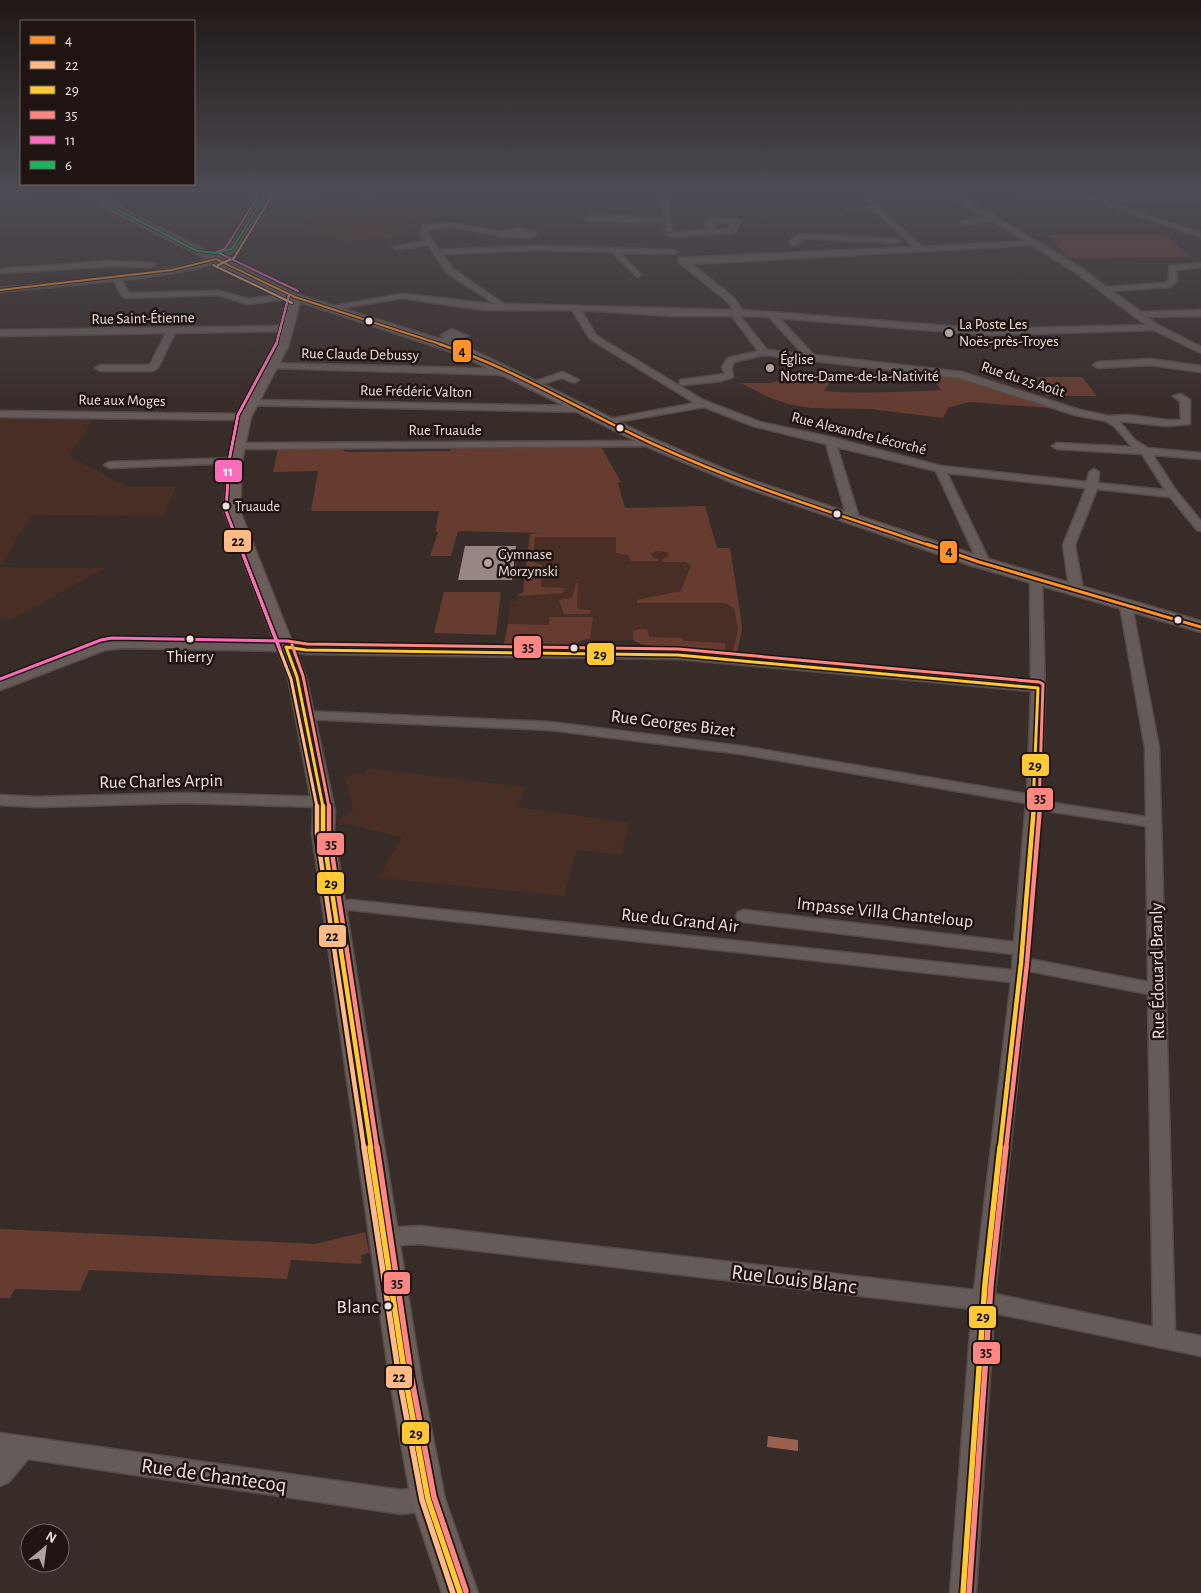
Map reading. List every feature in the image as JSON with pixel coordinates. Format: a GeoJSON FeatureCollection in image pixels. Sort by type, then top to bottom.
{"type":"FeatureCollection","features":[{"type":"Feature","properties":{"kind":"street"},"geometry":{"type":"LineString","coordinates":[[0,271],[112,265]]}},
{"type":"Feature","properties":{"kind":"street"},"geometry":{"type":"LineString","coordinates":[[152,265],[172,270]]}},
{"type":"Feature","properties":{"kind":"street"},"geometry":{"type":"LineString","coordinates":[[0,290],[172,270],[191,265]]}},
{"type":"Feature","properties":{"kind":"street"},"geometry":{"type":"LineString","coordinates":[[229,265],[294,297],[326,308],[444,339],[653,444],[736,480],[979,562],[1201,627]]}},
{"type":"Feature","properties":{"kind":"street"},"geometry":{"type":"LineString","coordinates":[[446,265],[450,271],[500,304],[500,306]]}},
{"type":"Feature","properties":{"kind":"street"},"geometry":{"type":"LineString","coordinates":[[628,265],[637,275]]}},
{"type":"Feature","properties":{"kind":"street"},"geometry":{"type":"LineString","coordinates":[[688,265],[731,300],[737,313],[766,354]]}},
{"type":"Feature","properties":{"kind":"street"},"geometry":{"type":"LineString","coordinates":[[1068,265],[1105,289],[1156,327],[1201,350]]}},
{"type":"Feature","properties":{"kind":"street"},"geometry":{"type":"LineString","coordinates":[[1105,289],[1167,285],[1173,281],[1172,268],[1191,265]]}},
{"type":"Feature","properties":{"kind":"street"},"geometry":{"type":"LineString","coordinates":[[116,277],[126,296],[219,293],[248,302],[294,297]]}},
{"type":"Feature","properties":{"kind":"street"},"geometry":{"type":"LineString","coordinates":[[326,308],[402,296],[471,306],[575,308],[672,313],[737,313],[987,332],[1156,327]]}},
{"type":"Feature","properties":{"kind":"street"},"geometry":{"type":"LineString","coordinates":[[294,297],[282,347],[247,410],[236,454],[232,511],[297,677],[322,802],[323,834],[405,1376],[428,1499],[460,1593]]}},
{"type":"Feature","properties":{"kind":"street","name":"Rue Alexandre Lécorché"},"geometry":{"type":"LineString","coordinates":[[575,308],[593,337],[704,404],[757,424],[830,440],[941,469],[1173,494]]}},
{"type":"Feature","properties":{"kind":"street"},"geometry":{"type":"LineString","coordinates":[[1140,315],[1201,313]]}},
{"type":"Feature","properties":{"kind":"street"},"geometry":{"type":"LineString","coordinates":[[772,315],[811,357]]}},
{"type":"Feature","properties":{"kind":"street","name":"Rue Saint-Étienne"},"geometry":{"type":"LineString","coordinates":[[0,333],[286,329]]}},
{"type":"Feature","properties":{"kind":"street"},"geometry":{"type":"LineString","coordinates":[[100,368],[153,368],[172,331]]}},
{"type":"Feature","properties":{"kind":"street","name":"Rue du 25 Août"},"geometry":{"type":"LineString","coordinates":[[683,382],[721,378],[730,375],[727,367],[731,360],[766,354],[811,357],[962,374],[1078,413],[1109,420],[1119,425],[1131,442],[1145,451],[1173,494],[1201,528]]}},
{"type":"Feature","properties":{"kind":"street"},"geometry":{"type":"LineString","coordinates":[[1098,365],[1150,362],[1201,369]]}},
{"type":"Feature","properties":{"kind":"street","name":"Rue Claude Debussy"},"geometry":{"type":"LineString","coordinates":[[272,366],[508,372]]}},
{"type":"Feature","properties":{"kind":"street"},"geometry":{"type":"LineString","coordinates":[[532,384],[563,375],[574,380]]}},
{"type":"Feature","properties":{"kind":"street"},"geometry":{"type":"LineString","coordinates":[[1109,420],[1122,418],[1168,423],[1186,422],[1185,400],[1178,396]]}},
{"type":"Feature","properties":{"kind":"street"},"geometry":{"type":"LineString","coordinates":[[609,422],[704,404]]}},
{"type":"Feature","properties":{"kind":"street","name":"Rue Frédéric Valton"},"geometry":{"type":"LineString","coordinates":[[247,410],[581,409]]}},
{"type":"Feature","properties":{"kind":"street","name":"Rue aux Moges"},"geometry":{"type":"LineString","coordinates":[[0,414],[247,410]]}},
{"type":"Feature","properties":{"kind":"street"},"geometry":{"type":"LineString","coordinates":[[830,440],[829,444],[852,514],[848,519]]}},
{"type":"Feature","properties":{"kind":"street","name":"Rue Truaude"},"geometry":{"type":"LineString","coordinates":[[110,465],[236,454],[653,444]]}},
{"type":"Feature","properties":{"kind":"street"},"geometry":{"type":"LineString","coordinates":[[1057,446],[1201,456]]}},
{"type":"Feature","properties":{"kind":"street"},"geometry":{"type":"LineString","coordinates":[[941,469],[982,558],[979,562]]}},
{"type":"Feature","properties":{"kind":"street"},"geometry":{"type":"LineString","coordinates":[[1074,591],[1076,584],[1069,545],[1093,486],[1094,472]]}},
{"type":"Feature","properties":{"kind":"street"},"geometry":{"type":"LineString","coordinates":[[963,1593],[985,1284],[1021,963],[1034,802],[1038,688],[1036,579]]}},
{"type":"Feature","properties":{"kind":"street","name":"Rue Édouard Branly"},"geometry":{"type":"LineString","coordinates":[[1126,606],[1152,748],[1164,1338]]}},
{"type":"Feature","properties":{"kind":"street"},"geometry":{"type":"LineString","coordinates":[[0,686],[103,646],[113,644],[286,647],[306,650],[678,655],[1038,688]]}},
{"type":"Feature","properties":{"kind":"street","name":"Rue Georges Bizet"},"geometry":{"type":"LineString","coordinates":[[304,715],[550,726],[741,750],[1154,823]]}},
{"type":"Feature","properties":{"kind":"street","name":"Rue Charles Arpin"},"geometry":{"type":"LineString","coordinates":[[0,800],[37,802],[184,798],[322,802]]}},
{"type":"Feature","properties":{"kind":"street","name":"Rue du Grand Air"},"geometry":{"type":"LineString","coordinates":[[335,906],[360,906],[1021,963]]}},
{"type":"Feature","properties":{"kind":"street","name":"Impasse Villa Chanteloup"},"geometry":{"type":"LineString","coordinates":[[744,916],[1021,963]]}},
{"type":"Feature","properties":{"kind":"street"},"geometry":{"type":"LineString","coordinates":[[1021,963],[1158,990]]}},
{"type":"Feature","properties":{"kind":"street","name":"Rue Louis Blanc"},"geometry":{"type":"LineString","coordinates":[[384,1237],[420,1235],[985,1301],[1008,1308],[1201,1346]]}},
{"type":"Feature","properties":{"kind":"street"},"geometry":{"type":"LineString","coordinates":[[0,1474],[12,1445]]}},
{"type":"Feature","properties":{"kind":"street","name":"Rue de Chantecoq"},"geometry":{"type":"LineString","coordinates":[[12,1445],[401,1502],[428,1499]]}},
{"type":"Feature","properties":{"kind":"shaded area"},"geometry":{"type":"Polygon","coordinates":[[[929,373],[960,377],[1050,408],[969,402],[948,408],[943,418],[870,409],[812,408],[792,405],[770,398],[741,383],[768,383],[802,377],[830,383],[824,391],[868,393],[941,390],[929,373]]]}},
{"type":"Feature","properties":{"kind":"shaded area"},"geometry":{"type":"Polygon","coordinates":[[[1033,377],[1082,377],[1097,396],[1046,396],[1033,377]]]}},
{"type":"Feature","properties":{"kind":"shaded area"},"geometry":{"type":"Polygon","coordinates":[[[0,418],[94,418],[70,456],[127,487],[176,487],[163,516],[32,515],[0,567],[0,418]]]}},
{"type":"Feature","properties":{"kind":"shaded area"},"geometry":{"type":"Polygon","coordinates":[[[601,447],[621,482],[618,483],[625,508],[705,506],[717,548],[730,548],[742,630],[737,652],[733,651],[738,630],[734,608],[725,603],[637,603],[637,600],[681,591],[691,565],[685,562],[663,562],[663,559],[669,556],[667,552],[656,551],[651,554],[653,558],[659,559],[658,561],[631,561],[628,555],[616,553],[616,537],[535,537],[533,560],[542,565],[541,587],[564,588],[563,593],[517,596],[523,592],[530,534],[542,533],[458,531],[451,556],[430,556],[438,532],[436,528],[439,511],[311,511],[318,471],[273,472],[278,448],[337,448],[347,452],[449,451],[454,448],[601,447]]]}},
{"type":"Feature","properties":{"kind":"shaded area"},"geometry":{"type":"Polygon","coordinates":[[[551,533],[715,540],[717,548],[730,548],[742,630],[737,652],[643,645],[633,640],[583,641],[576,645],[504,644],[511,601],[517,601],[517,596],[523,592],[530,534],[551,533]]]}},
{"type":"Feature","properties":{"kind":"shaded area"},"geometry":{"type":"Polygon","coordinates":[[[0,567],[105,568],[11,620],[0,620],[0,567]]]}},
{"type":"Feature","properties":{"kind":"shaded area"},"geometry":{"type":"Polygon","coordinates":[[[576,583],[578,583],[577,609],[591,610],[590,614],[564,614],[559,600],[572,598],[576,583]]]}},
{"type":"Feature","properties":{"kind":"shaded area"},"geometry":{"type":"Polygon","coordinates":[[[444,592],[501,592],[496,635],[434,633],[444,592]]]}},
{"type":"Feature","properties":{"kind":"shaded area"},"geometry":{"type":"Polygon","coordinates":[[[550,617],[593,617],[590,639],[581,640],[576,645],[504,644],[508,624],[549,625],[550,617]]]}},
{"type":"Feature","properties":{"kind":"shaded area"},"geometry":{"type":"Polygon","coordinates":[[[647,629],[650,637],[682,638],[683,641],[726,643],[724,651],[643,645],[633,640],[633,631],[647,629]]]}},
{"type":"Feature","properties":{"kind":"shaded area"},"geometry":{"type":"Polygon","coordinates":[[[368,768],[525,787],[518,807],[630,823],[621,855],[576,850],[564,896],[377,878],[403,837],[337,822],[336,818],[343,818],[353,810],[345,778],[356,773],[364,776],[368,768]]]}},
{"type":"Feature","properties":{"kind":"shaded area"},"geometry":{"type":"Polygon","coordinates":[[[0,1229],[315,1244],[365,1232],[369,1253],[361,1255],[362,1263],[359,1264],[291,1260],[287,1279],[89,1270],[80,1291],[15,1289],[10,1298],[0,1298],[0,1229]]]}},
{"type":"Feature","properties":{"kind":"shaded area"},"geometry":{"type":"Polygon","coordinates":[[[768,1436],[798,1440],[798,1451],[767,1447],[768,1436]]]}},
{"type":"Feature","properties":{"kind":"building","name":"Gymnase Morzynski"},"geometry":{"type":"Polygon","coordinates":[[[465,546],[516,546],[512,580],[458,580],[465,546]]]}},
{"type":"Feature","properties":{"kind":"transit line","name":"4"},"geometry":{"type":"LineString","coordinates":[[0,290],[172,270],[191,265]]}},
{"type":"Feature","properties":{"kind":"transit line","name":"22"},"geometry":{"type":"LineString","coordinates":[[214,265],[292,303]]}},
{"type":"Feature","properties":{"kind":"transit line","name":"4"},"geometry":{"type":"LineString","coordinates":[[229,265],[295,297],[476,356],[653,444],[743,482],[979,562],[1201,627]]}},
{"type":"Feature","properties":{"kind":"transit line","name":"11"},"geometry":{"type":"LineString","coordinates":[[245,265],[298,291]]}},
{"type":"Feature","properties":{"kind":"transit line","name":"22"},"geometry":{"type":"LineString","coordinates":[[289,295],[276,345],[238,415],[229,461],[226,511],[291,679],[318,811],[317,834],[399,1377],[422,1500],[453,1593]]}},
{"type":"Feature","properties":{"kind":"transit line","name":"11"},"geometry":{"type":"LineString","coordinates":[[280,649],[226,511],[229,461],[238,415],[276,345],[289,295]]}},
{"type":"Feature","properties":{"kind":"transit line","name":"11"},"geometry":{"type":"LineString","coordinates":[[0,679],[101,640],[112,638],[286,641]]}},
{"type":"Feature","properties":{"kind":"transit line","name":"35"},"geometry":{"type":"LineString","coordinates":[[287,641],[307,644],[678,649],[1039,682],[1043,684],[1040,800],[1027,963],[991,1285],[969,1593]]}},
{"type":"Feature","properties":{"kind":"transit line","name":"35"},"geometry":{"type":"LineString","coordinates":[[292,645],[303,676],[330,810],[329,833],[411,1375],[434,1497],[466,1591]]}},
{"type":"Feature","properties":{"kind":"transit line","name":"29"},"geometry":{"type":"LineString","coordinates":[[286,647],[306,650],[678,655],[1038,688],[1034,800],[1021,963],[985,1284],[963,1593]]}},
{"type":"Feature","properties":{"kind":"transit line","name":"29"},"geometry":{"type":"LineString","coordinates":[[286,647],[297,677],[324,811],[323,833],[405,1376],[428,1499],[460,1593]]}},
{"type":"Feature","properties":{"kind":"place","name":"La Poste Les Noës-près-Troyes"},"geometry":{"type":"Point","coordinates":[949,333]}},
{"type":"Feature","properties":{"kind":"place","name":"Église Notre-Dame-de-la-Nativité"},"geometry":{"type":"Point","coordinates":[770,368]}},
{"type":"Feature","properties":{"kind":"place","name":"Truaude"},"geometry":{"type":"Point","coordinates":[226,506]}},
{"type":"Feature","properties":{"kind":"place","name":"Gymnase Morzynski"},"geometry":{"type":"Point","coordinates":[488,563]}},
{"type":"Feature","properties":{"kind":"place","name":"Thierry"},"geometry":{"type":"Point","coordinates":[190,639]}},
{"type":"Feature","properties":{"kind":"place","name":"Blanc"},"geometry":{"type":"Point","coordinates":[388,1306]}}]}
